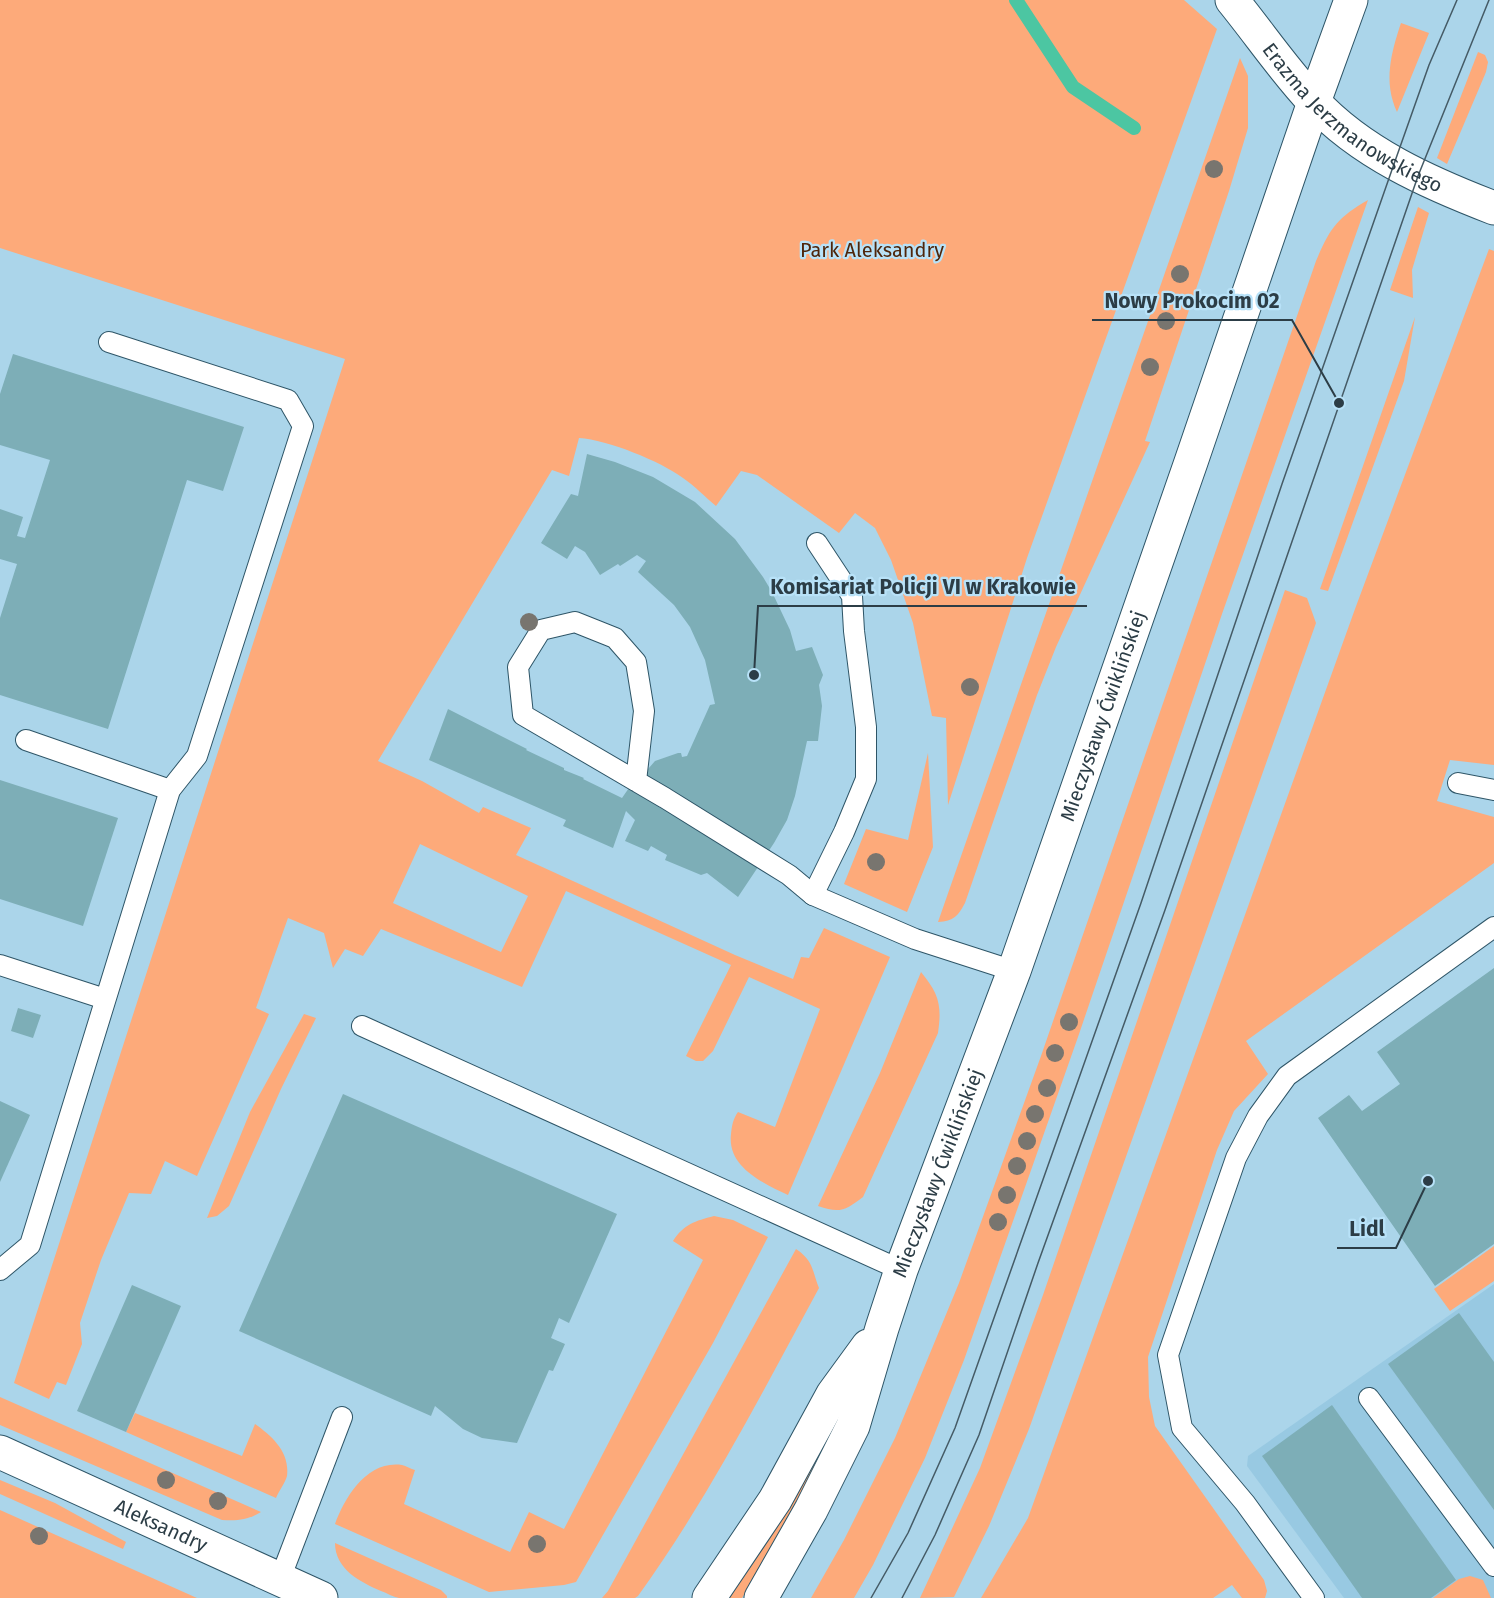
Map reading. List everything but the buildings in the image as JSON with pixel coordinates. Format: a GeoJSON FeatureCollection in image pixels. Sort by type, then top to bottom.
{"type":"FeatureCollection","features":[{"type":"Feature","properties":{"kind":"street","name":"Erazma Jerzmanowskiego"},"geometry":{"type":"LineString","coordinates":[[1232,0],[1314,102],[1356,139],[1394,164],[1494,208]]}},
{"type":"Feature","properties":{"kind":"street","name":"Mieczysławy Ćwiklińskiej"},"geometry":{"type":"LineString","coordinates":[[761,1598],[811,1510],[853,1426],[902,1270],[1014,971],[1351,0]]}},
{"type":"Feature","properties":{"kind":"street","name":"Mieczysławy Ćwiklińskiej"},"geometry":{"type":"LineString","coordinates":[[709,1598],[775,1500],[833,1394],[882,1328]]}},
{"type":"Feature","properties":{"kind":"street","name":"Aleksandry"},"geometry":{"type":"LineString","coordinates":[[0,1452],[321,1598]]}},
{"type":"Feature","properties":{"kind":"lane"},"geometry":{"type":"LineString","coordinates":[[0,1270],[30,1245],[170,790],[197,756],[303,426],[288,400],[109,342]]}},
{"type":"Feature","properties":{"kind":"lane"},"geometry":{"type":"LineString","coordinates":[[813,895],[844,832],[866,779],[866,727],[852,596],[818,543]]}},
{"type":"Feature","properties":{"kind":"lane"},"geometry":{"type":"LineString","coordinates":[[636,781],[645,711],[636,662],[615,638],[575,622],[541,630],[518,668],[523,715],[789,874],[813,895],[915,939],[1014,971]]}},
{"type":"Feature","properties":{"kind":"lane"},"geometry":{"type":"LineString","coordinates":[[26,740],[170,790]]}},
{"type":"Feature","properties":{"kind":"lane"},"geometry":{"type":"LineString","coordinates":[[1458,783],[1494,790]]}},
{"type":"Feature","properties":{"kind":"lane"},"geometry":{"type":"LineString","coordinates":[[1314,1598],[1245,1503],[1182,1428],[1168,1355],[1236,1158],[1258,1116],[1287,1076],[1494,927]]}},
{"type":"Feature","properties":{"kind":"lane"},"geometry":{"type":"LineString","coordinates":[[0,965],[105,999]]}},
{"type":"Feature","properties":{"kind":"lane"},"geometry":{"type":"LineString","coordinates":[[362,1026],[902,1270]]}},
{"type":"Feature","properties":{"kind":"lane"},"geometry":{"type":"LineString","coordinates":[[1369,1398],[1494,1566]]}},
{"type":"Feature","properties":{"kind":"lane"},"geometry":{"type":"LineString","coordinates":[[280,1579],[342,1417]]}},
{"type":"Feature","properties":{"kind":"shaded area"},"geometry":{"type":"Polygon","coordinates":[[[1494,1284],[1494,1598],[1344,1598],[1247,1466],[1248,1456],[1494,1284]]]}},
{"type":"Feature","properties":{"kind":"green space","name":"Park Aleksandry"},"geometry":{"type":"Polygon","coordinates":[[[0,0],[1184,0],[1217,29],[1027,558],[948,805],[946,718],[932,716],[913,623],[891,560],[875,528],[855,513],[839,533],[757,475],[741,471],[716,506],[687,481],[661,465],[619,447],[579,438],[569,476],[552,470],[378,761],[422,781],[479,813],[483,807],[531,828],[516,855],[793,979],[801,957],[809,958],[824,928],[890,957],[788,1195],[758,1179],[741,1165],[731,1146],[732,1128],[738,1112],[775,1127],[820,1009],[749,977],[713,1051],[703,1061],[696,1061],[686,1056],[731,965],[566,891],[522,987],[381,929],[363,956],[345,949],[333,968],[324,933],[288,918],[256,1008],[269,1014],[197,1176],[165,1161],[151,1194],[129,1193],[101,1260],[80,1323],[82,1344],[66,1385],[57,1382],[49,1399],[14,1383],[345,359],[0,248],[0,0]],[[420,844],[393,903],[501,952],[528,896],[420,844]]]}},
{"type":"Feature","properties":{"kind":"green space"},"geometry":{"type":"Polygon","coordinates":[[[1401,23],[1429,33],[1397,112],[1389,79],[1394,45],[1401,23]]]}},
{"type":"Feature","properties":{"kind":"green space"},"geometry":{"type":"Polygon","coordinates":[[[1478,52],[1485,55],[1488,62],[1486,72],[1447,164],[1437,158],[1478,52]]]}},
{"type":"Feature","properties":{"kind":"green space"},"geometry":{"type":"Polygon","coordinates":[[[1240,58],[1248,76],[1248,128],[1145,441],[1150,442],[1056,647],[1037,695],[965,903],[955,917],[938,922],[1240,58]]]}},
{"type":"Feature","properties":{"kind":"green space"},"geometry":{"type":"Polygon","coordinates":[[[1368,200],[1222,614],[1078,1037],[964,1360],[925,1458],[873,1565],[854,1598],[811,1598],[844,1540],[895,1438],[959,1283],[1041,1056],[1316,261],[1330,232],[1349,212],[1368,200]]]}},
{"type":"Feature","properties":{"kind":"green space"},"geometry":{"type":"Polygon","coordinates":[[[1418,207],[1429,213],[1412,270],[1413,298],[1390,290],[1418,207]]]}},
{"type":"Feature","properties":{"kind":"green space"},"geometry":{"type":"Polygon","coordinates":[[[1489,249],[1494,251],[1494,765],[1450,760],[1437,801],[1494,817],[1494,863],[1246,1041],[1268,1074],[1234,1111],[1217,1150],[1148,1357],[1149,1397],[1155,1426],[1264,1580],[1267,1591],[1265,1598],[1242,1598],[1232,1585],[1213,1598],[981,1598],[1028,1518],[1355,609],[1489,249]]]}},
{"type":"Feature","properties":{"kind":"green space"},"geometry":{"type":"Polygon","coordinates":[[[1415,317],[1404,381],[1328,591],[1320,589],[1415,317]]]}},
{"type":"Feature","properties":{"kind":"green space"},"geometry":{"type":"Polygon","coordinates":[[[1285,590],[1307,598],[1316,623],[1029,1429],[989,1526],[954,1597],[920,1598],[980,1468],[1043,1295],[1285,590]]]}},
{"type":"Feature","properties":{"kind":"green space"},"geometry":{"type":"Polygon","coordinates":[[[928,753],[933,847],[907,912],[844,884],[866,829],[908,840],[928,753]]]}},
{"type":"Feature","properties":{"kind":"green space"},"geometry":{"type":"Polygon","coordinates":[[[921,972],[938,1000],[940,1015],[938,1033],[863,1197],[852,1205],[837,1210],[818,1206],[880,1073],[921,972]]]}},
{"type":"Feature","properties":{"kind":"green space"},"geometry":{"type":"Polygon","coordinates":[[[304,1014],[316,1018],[281,1089],[229,1206],[217,1216],[207,1218],[250,1112],[304,1014]]]}},
{"type":"Feature","properties":{"kind":"green space"},"geometry":{"type":"Polygon","coordinates":[[[714,1216],[733,1220],[768,1237],[713,1343],[576,1582],[489,1592],[335,1524],[351,1492],[368,1474],[389,1465],[402,1465],[415,1470],[404,1504],[510,1552],[529,1512],[564,1529],[703,1260],[673,1241],[690,1224],[714,1216]]]}},
{"type":"Feature","properties":{"kind":"green space"},"geometry":{"type":"Polygon","coordinates":[[[1494,1246],[1494,1281],[1450,1311],[1434,1289],[1494,1246]]]}},
{"type":"Feature","properties":{"kind":"green space"},"geometry":{"type":"Polygon","coordinates":[[[796,1249],[809,1262],[819,1288],[755,1406],[688,1522],[638,1596],[635,1598],[602,1598],[608,1591],[796,1249]]]}},
{"type":"Feature","properties":{"kind":"green space"},"geometry":{"type":"Polygon","coordinates":[[[0,1397],[261,1512],[243,1519],[222,1520],[0,1425],[0,1397]]]}},
{"type":"Feature","properties":{"kind":"green space"},"geometry":{"type":"Polygon","coordinates":[[[135,1413],[242,1456],[255,1424],[273,1439],[283,1452],[287,1467],[285,1481],[276,1498],[126,1432],[135,1413]]]}},
{"type":"Feature","properties":{"kind":"green space"},"geometry":{"type":"Polygon","coordinates":[[[839,1419],[769,1556],[742,1598],[729,1598],[756,1559],[833,1425],[839,1419]]]}},
{"type":"Feature","properties":{"kind":"green space"},"geometry":{"type":"Polygon","coordinates":[[[0,1480],[55,1503],[126,1542],[123,1549],[0,1494],[0,1480]]]}},
{"type":"Feature","properties":{"kind":"green space"},"geometry":{"type":"Polygon","coordinates":[[[0,1510],[197,1598],[0,1598],[0,1510]]]}},
{"type":"Feature","properties":{"kind":"green space"},"geometry":{"type":"Polygon","coordinates":[[[335,1543],[441,1590],[447,1598],[399,1598],[373,1587],[357,1579],[344,1567],[336,1552],[335,1543]]]}},
{"type":"Feature","properties":{"kind":"green space"},"geometry":{"type":"Polygon","coordinates":[[[1470,1576],[1483,1580],[1491,1598],[1433,1598],[1459,1579],[1470,1576]]]}},
{"type":"Feature","properties":{"kind":"waterway"},"geometry":{"type":"LineString","coordinates":[[1016,0],[1073,87],[1134,128]]}},
{"type":"Feature","properties":{"kind":"tram line"},"geometry":{"type":"LineString","coordinates":[[871,1598],[908,1533],[955,1428],[1141,903],[1282,484],[1394,164],[1429,65],[1457,0]]}},
{"type":"Feature","properties":{"kind":"tram line"},"geometry":{"type":"LineString","coordinates":[[902,1598],[935,1535],[979,1435],[1038,1263],[1165,910],[1418,176],[1489,0]]}},
{"type":"Feature","properties":{"kind":"place","name":"Nowy Prokocim 02"},"geometry":{"type":"Point","coordinates":[1339,403]}},
{"type":"Feature","properties":{"kind":"place","name":"Komisariat Policji VI w Krakowie"},"geometry":{"type":"Point","coordinates":[754,675]}},
{"type":"Feature","properties":{"kind":"place","name":"Lidl"},"geometry":{"type":"Point","coordinates":[1428,1181]}}]}
